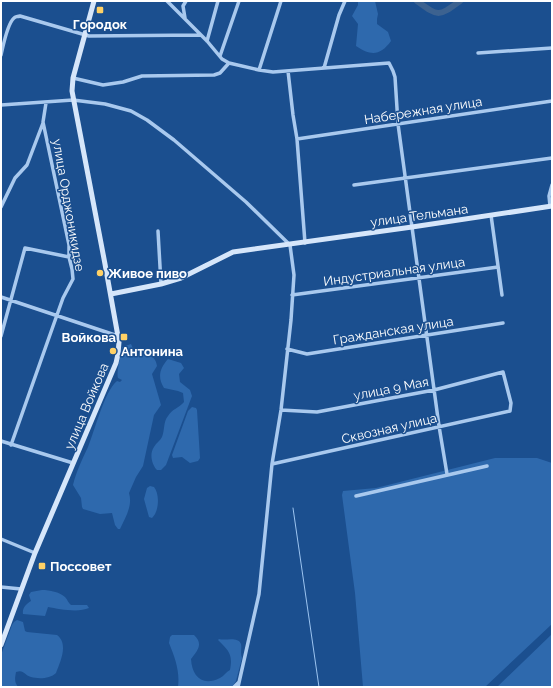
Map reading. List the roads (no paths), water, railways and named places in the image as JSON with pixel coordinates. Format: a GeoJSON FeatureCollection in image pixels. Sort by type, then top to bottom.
{"type":"FeatureCollection","features":[{"type":"Feature","properties":{"kind":"street","name":"улица Войкова"},"geometry":{"type":"LineString","coordinates":[[1,645],[35,553],[116,363],[119,345],[111,294],[73,100],[72,87],[94,1]]}},
{"type":"Feature","properties":{"kind":"street"},"geometry":{"type":"LineString","coordinates":[[167,1],[202,35],[220,56],[229,63],[273,72],[389,63],[395,77],[398,124],[405,178],[447,474]]}},
{"type":"Feature","properties":{"kind":"street"},"geometry":{"type":"LineString","coordinates":[[185,18],[183,6],[186,1]]}},
{"type":"Feature","properties":{"kind":"street"},"geometry":{"type":"LineString","coordinates":[[207,41],[218,1]]}},
{"type":"Feature","properties":{"kind":"street"},"geometry":{"type":"LineString","coordinates":[[220,56],[239,1]]}},
{"type":"Feature","properties":{"kind":"street"},"geometry":{"type":"LineString","coordinates":[[259,70],[281,1]]}},
{"type":"Feature","properties":{"kind":"street"},"geometry":{"type":"LineString","coordinates":[[324,68],[339,15],[345,1]]}},
{"type":"Feature","properties":{"kind":"street"},"geometry":{"type":"LineString","coordinates":[[1,55],[10,24],[13,19],[20,16],[84,36],[202,35]]}},
{"type":"Feature","properties":{"kind":"street"},"geometry":{"type":"LineString","coordinates":[[478,53],[552,48]]}},
{"type":"Feature","properties":{"kind":"street"},"geometry":{"type":"LineString","coordinates":[[74,78],[103,85],[123,82],[142,76],[214,75],[220,72],[229,63]]}},
{"type":"Feature","properties":{"kind":"street"},"geometry":{"type":"LineString","coordinates":[[288,71],[297,139],[304,243]]}},
{"type":"Feature","properties":{"kind":"street"},"geometry":{"type":"LineString","coordinates":[[1,105],[73,100],[106,104],[122,108],[147,120],[174,140],[246,202],[290,245],[294,270],[281,410],[272,464],[259,594],[238,687]]}},
{"type":"Feature","properties":{"kind":"street","name":"Набережная улица"},"geometry":{"type":"LineString","coordinates":[[297,139],[552,101]]}},
{"type":"Feature","properties":{"kind":"street","name":"улица Орджоникидзе"},"geometry":{"type":"LineString","coordinates":[[11,445],[63,298],[73,279],[69,257],[69,245],[43,122],[46,103]]}},
{"type":"Feature","properties":{"kind":"street"},"geometry":{"type":"LineString","coordinates":[[1,207],[2,200],[15,178],[26,165],[43,122]]}},
{"type":"Feature","properties":{"kind":"street"},"geometry":{"type":"LineString","coordinates":[[354,185],[552,158]]}},
{"type":"Feature","properties":{"kind":"street"},"geometry":{"type":"LineString","coordinates":[[551,206],[549,196],[552,185]]}},
{"type":"Feature","properties":{"kind":"street","name":"улица Тельмана"},"geometry":{"type":"LineString","coordinates":[[111,294],[161,284],[181,278],[233,252],[304,243],[551,206]]}},
{"type":"Feature","properties":{"kind":"street"},"geometry":{"type":"LineString","coordinates":[[491,215],[502,295]]}},
{"type":"Feature","properties":{"kind":"street"},"geometry":{"type":"LineString","coordinates":[[158,231],[161,284]]}},
{"type":"Feature","properties":{"kind":"street"},"geometry":{"type":"LineString","coordinates":[[1,336],[25,248],[69,257]]}},
{"type":"Feature","properties":{"kind":"street","name":"Индустриальная улица"},"geometry":{"type":"LineString","coordinates":[[292,295],[498,267]]}},
{"type":"Feature","properties":{"kind":"street"},"geometry":{"type":"LineString","coordinates":[[1,297],[118,336]]}},
{"type":"Feature","properties":{"kind":"street","name":"Гражданская улица"},"geometry":{"type":"LineString","coordinates":[[287,349],[306,354],[503,323]]}},
{"type":"Feature","properties":{"kind":"street","name":"улица 9 Мая"},"geometry":{"type":"LineString","coordinates":[[281,410],[317,412],[434,390],[503,372],[511,403],[510,411]]}},
{"type":"Feature","properties":{"kind":"street","name":"Сквозная улица"},"geometry":{"type":"LineString","coordinates":[[272,464],[510,411]]}},
{"type":"Feature","properties":{"kind":"street"},"geometry":{"type":"LineString","coordinates":[[1,441],[73,463]]}},
{"type":"Feature","properties":{"kind":"street"},"geometry":{"type":"LineString","coordinates":[[356,496],[487,466]]}},
{"type":"Feature","properties":{"kind":"street"},"geometry":{"type":"LineString","coordinates":[[1,539],[35,553]]}},
{"type":"Feature","properties":{"kind":"street"},"geometry":{"type":"LineString","coordinates":[[1,587],[21,589]]}},
{"type":"Feature","properties":{"kind":"street"},"geometry":{"type":"LineString","coordinates":[[234,687],[239,682]]}},
{"type":"Feature","properties":{"kind":"waterway"},"geometry":{"type":"LineString","coordinates":[[417,1],[430,10],[438,13],[447,10],[460,1]]}},
{"type":"Feature","properties":{"kind":"waterway"},"geometry":{"type":"LineString","coordinates":[[293,508],[319,687]]}},
{"type":"Feature","properties":{"kind":"place","name":"Городок"},"geometry":{"type":"Point","coordinates":[100,10]}},
{"type":"Feature","properties":{"kind":"place","name":"Живое пиво"},"geometry":{"type":"Point","coordinates":[100,273]}},
{"type":"Feature","properties":{"kind":"place","name":"Войкова"},"geometry":{"type":"Point","coordinates":[124,337]}},
{"type":"Feature","properties":{"kind":"place","name":"Антонина"},"geometry":{"type":"Point","coordinates":[113,351]}},
{"type":"Feature","properties":{"kind":"place","name":"Поссовет"},"geometry":{"type":"Point","coordinates":[42,566]}}]}
